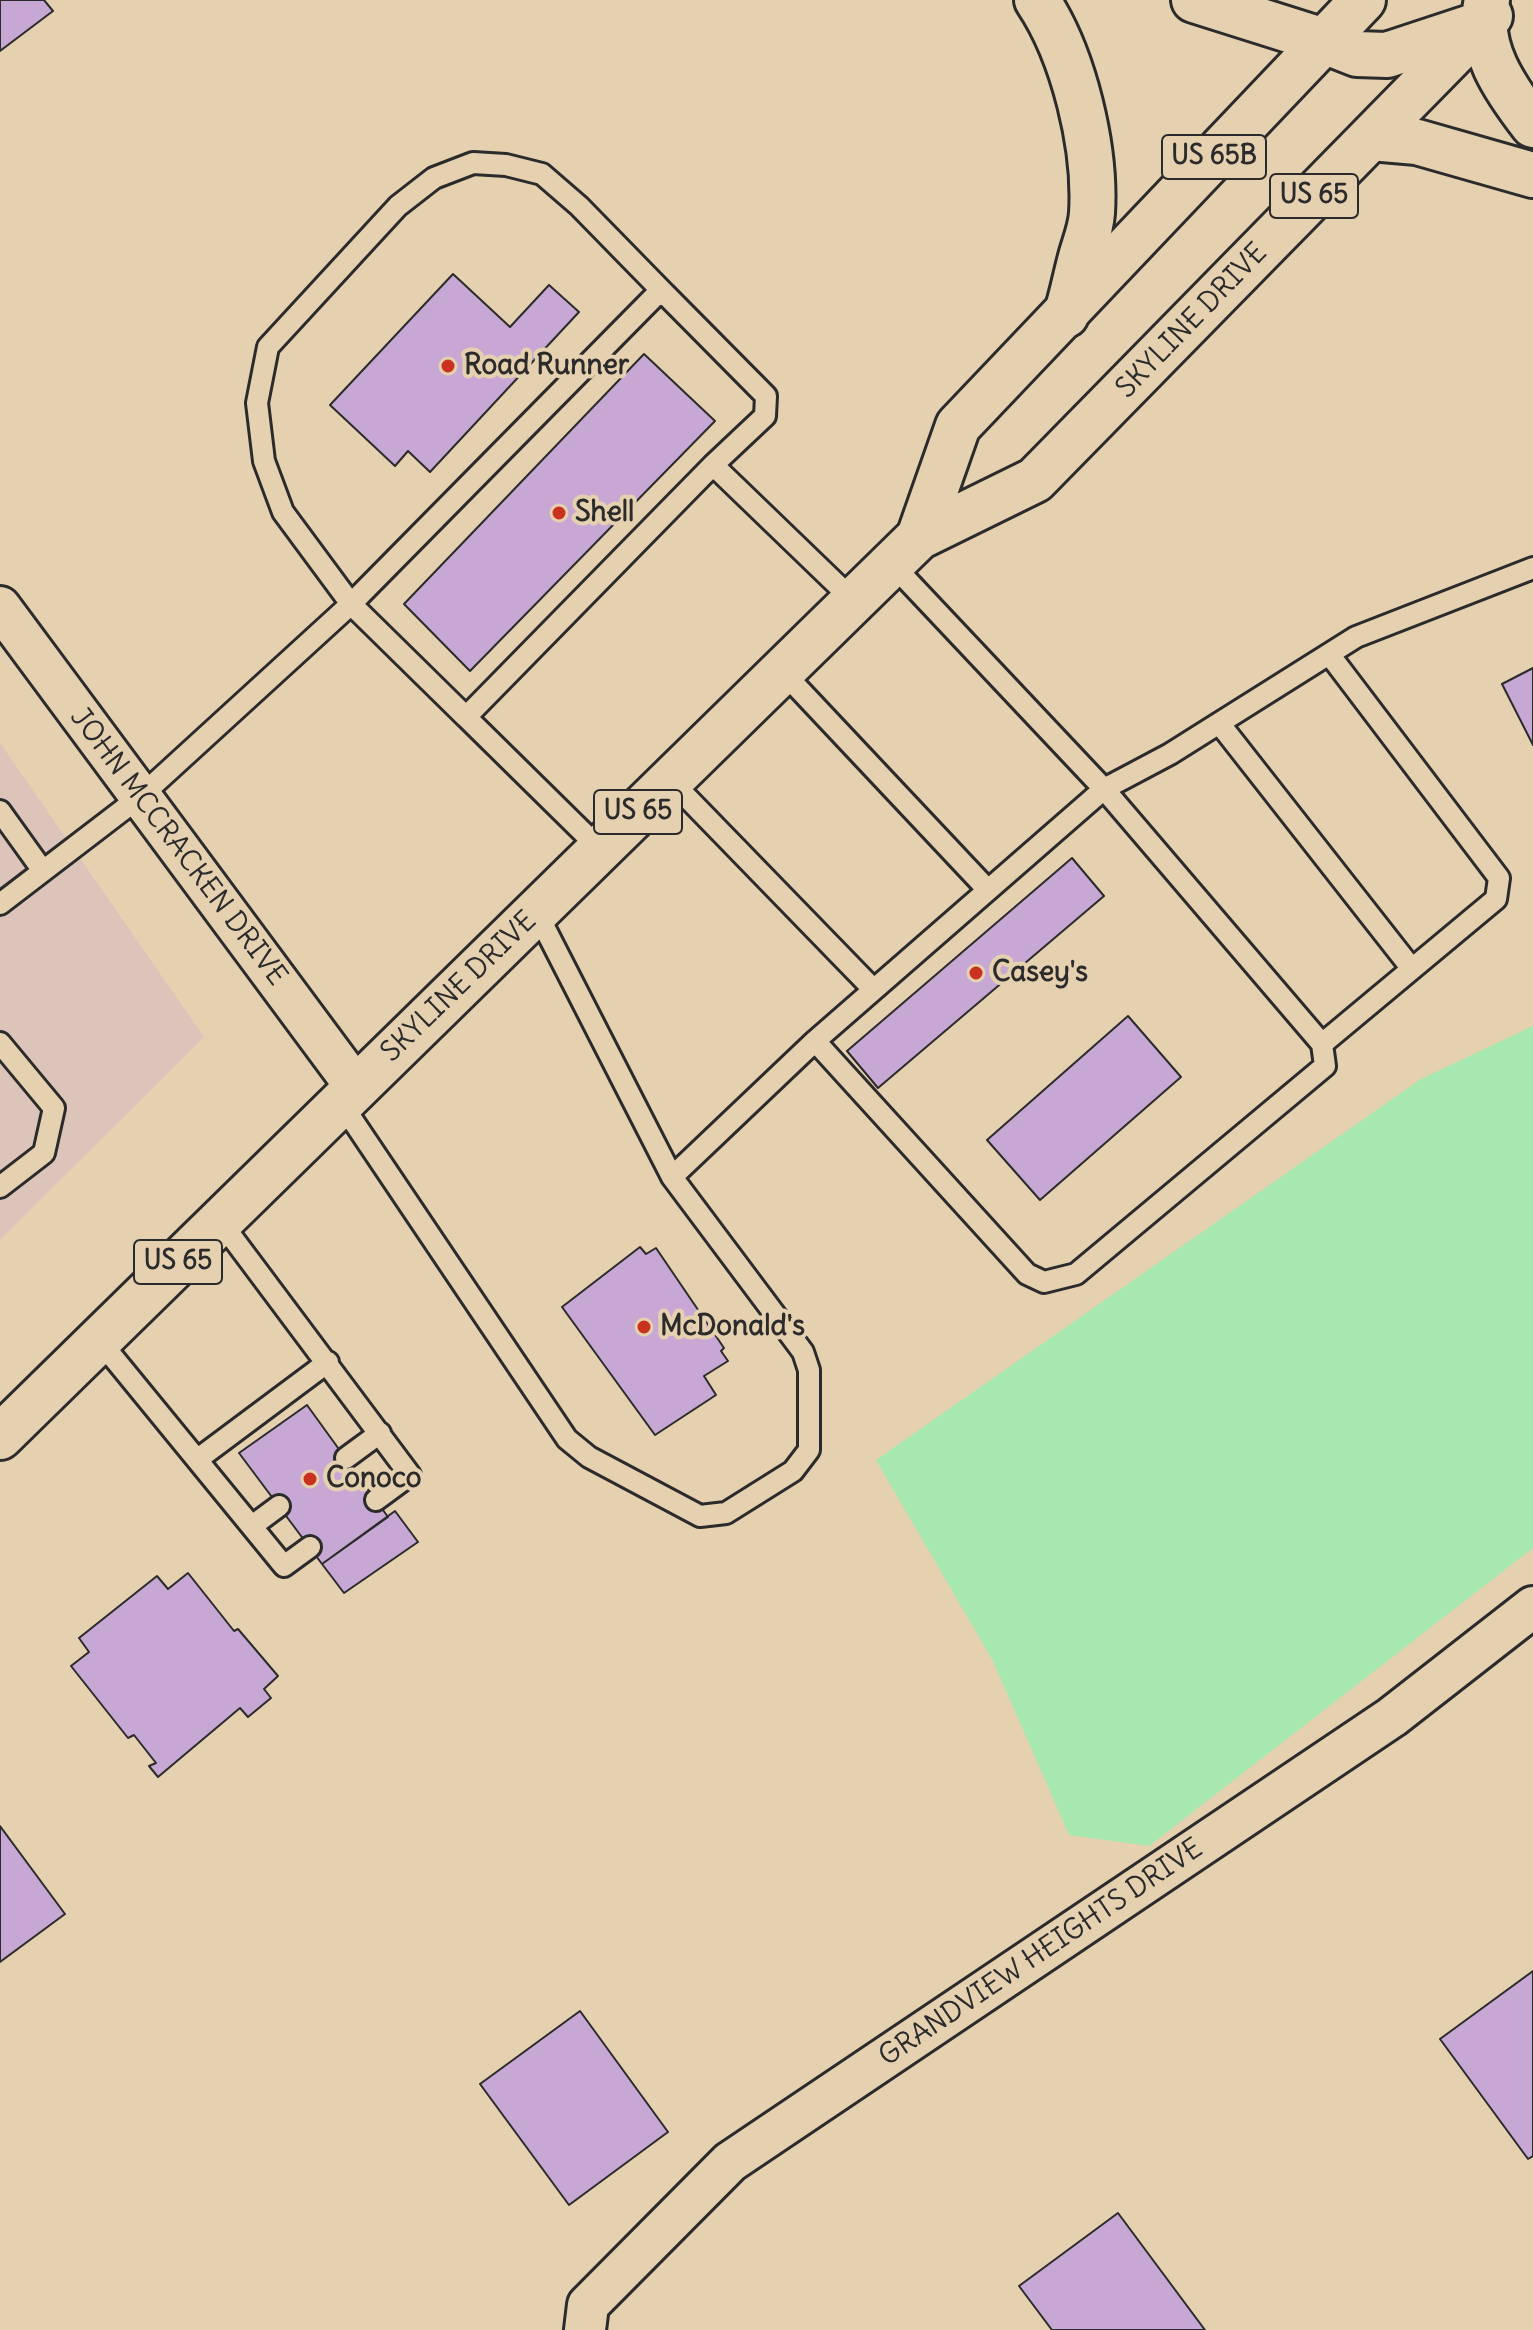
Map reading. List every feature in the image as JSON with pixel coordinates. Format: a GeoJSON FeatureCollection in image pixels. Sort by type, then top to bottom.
{"type":"FeatureCollection","features":[{"type":"Feature","properties":{"kind":"highway","name":"US 65"},"geometry":{"type":"LineString","coordinates":[[1037,0],[1058,40],[1081,108],[1092,184],[1089,232],[1066,315]]}},
{"type":"Feature","properties":{"kind":"highway"},"geometry":{"type":"LineString","coordinates":[[1194,0],[1357,54],[1387,55],[1493,8],[1494,66],[1533,125]]}},
{"type":"Feature","properties":{"kind":"highway","name":"SKYLINE DRIVE"},"geometry":{"type":"LineString","coordinates":[[905,551],[958,426],[1363,0]]}},
{"type":"Feature","properties":{"kind":"highway","name":"SKYLINE DRIVE"},"geometry":{"type":"LineString","coordinates":[[0,1437],[905,551],[1035,480],[1371,138],[1493,8]]}},
{"type":"Feature","properties":{"kind":"highway"},"geometry":{"type":"LineString","coordinates":[[1371,138],[1417,142],[1533,175]]}},
{"type":"Feature","properties":{"kind":"street","name":"JOHN MCCRACKEN DRIVE"},"geometry":{"type":"LineString","coordinates":[[0,607],[141,796],[349,1095]]}},
{"type":"Feature","properties":{"kind":"street","name":"GRANDVIEW HEIGHTS DRIVE"},"geometry":{"type":"LineString","coordinates":[[585,2330],[588,2305],[730,2162],[1392,1717],[1533,1607]]}},
{"type":"Feature","properties":{"kind":"lane"},"geometry":{"type":"LineString","coordinates":[[466,717],[765,416],[766,396],[579,206],[542,174],[506,165],[473,163],[434,178],[398,206],[268,347],[257,403],[264,461],[283,512],[351,604],[600,849]]}},
{"type":"Feature","properties":{"kind":"lane"},"geometry":{"type":"LineString","coordinates":[[0,904],[141,796],[351,604],[655,296],[665,294]]}},
{"type":"Feature","properties":{"kind":"lane"},"geometry":{"type":"LineString","coordinates":[[713,465],[854,601]]}},
{"type":"Feature","properties":{"kind":"lane"},"geometry":{"type":"LineString","coordinates":[[815,1041],[1027,1274],[1044,1282],[1076,1274],[1325,1066],[1322,1044],[905,551]]}},
{"type":"Feature","properties":{"kind":"lane"},"geometry":{"type":"LineString","coordinates":[[672,1177],[815,1041],[1104,789],[1170,754],[1356,637],[1533,568]]}},
{"type":"Feature","properties":{"kind":"lane"},"geometry":{"type":"LineString","coordinates":[[1322,1044],[1496,899],[1499,878],[1329,654]]}},
{"type":"Feature","properties":{"kind":"lane"},"geometry":{"type":"LineString","coordinates":[[782,671],[988,890]]}},
{"type":"Feature","properties":{"kind":"lane"},"geometry":{"type":"LineString","coordinates":[[1219,723],[1412,969]]}},
{"type":"Feature","properties":{"kind":"lane"},"geometry":{"type":"LineString","coordinates":[[670,780],[873,989]]}},
{"type":"Feature","properties":{"kind":"lane"},"geometry":{"type":"LineString","coordinates":[[0,811],[43,871]]}},
{"type":"Feature","properties":{"kind":"lane"},"geometry":{"type":"LineString","coordinates":[[349,1095],[567,1439],[589,1457],[700,1516],[726,1513],[793,1471],[809,1450],[809,1370],[803,1352],[672,1177],[536,911]]}},
{"type":"Feature","properties":{"kind":"lane"},"geometry":{"type":"LineString","coordinates":[[0,1043],[54,1108],[44,1153],[0,1187]]}},
{"type":"Feature","properties":{"kind":"lane"},"geometry":{"type":"LineString","coordinates":[[220,1221],[410,1475],[376,1500]]}},
{"type":"Feature","properties":{"kind":"lane"},"geometry":{"type":"LineString","coordinates":[[99,1340],[284,1566],[310,1547]]}},
{"type":"Feature","properties":{"kind":"lane"},"geometry":{"type":"LineString","coordinates":[[198,1459],[328,1362]]}},
{"type":"Feature","properties":{"kind":"lane"},"geometry":{"type":"LineString","coordinates":[[346,1458],[380,1433]]}},
{"type":"Feature","properties":{"kind":"lane"},"geometry":{"type":"LineString","coordinates":[[252,1526],[279,1506]]}},
{"type":"Feature","properties":{"kind":"shaded area"},"geometry":{"type":"Polygon","coordinates":[[[0,743],[204,1037],[0,1240],[0,743]]]}},
{"type":"Feature","properties":{"kind":"green space"},"geometry":{"type":"Polygon","coordinates":[[[1533,1026],[1533,1548],[1149,1846],[1069,1835],[993,1661],[876,1460],[1421,1079],[1533,1026]]]}},
{"type":"Feature","properties":{"kind":"building"},"geometry":{"type":"Polygon","coordinates":[[[0,0],[44,0],[53,11],[0,51],[0,0]]]}},
{"type":"Feature","properties":{"kind":"building","name":"Road Runner"},"geometry":{"type":"Polygon","coordinates":[[[453,274],[510,327],[549,285],[579,312],[430,472],[408,451],[395,466],[330,405],[453,274]]]}},
{"type":"Feature","properties":{"kind":"building","name":"Shell"},"geometry":{"type":"Polygon","coordinates":[[[644,354],[715,421],[470,671],[404,604],[644,354]]]}},
{"type":"Feature","properties":{"kind":"building"},"geometry":{"type":"Polygon","coordinates":[[[1533,668],[1533,745],[1502,684],[1533,668]]]}},
{"type":"Feature","properties":{"kind":"building","name":"Casey's"},"geometry":{"type":"Polygon","coordinates":[[[1072,858],[1104,896],[878,1088],[847,1051],[1072,858]]]}},
{"type":"Feature","properties":{"kind":"building"},"geometry":{"type":"Polygon","coordinates":[[[1128,1016],[1181,1077],[1040,1200],[987,1140],[1128,1016]]]}},
{"type":"Feature","properties":{"kind":"building","name":"McDonald's"},"geometry":{"type":"Polygon","coordinates":[[[640,1247],[646,1254],[656,1248],[724,1348],[721,1351],[728,1361],[704,1376],[716,1395],[655,1435],[562,1307],[640,1247]]]}},
{"type":"Feature","properties":{"kind":"building","name":"Conoco"},"geometry":{"type":"Polygon","coordinates":[[[307,1405],[388,1517],[322,1564],[239,1453],[307,1405]]]}},
{"type":"Feature","properties":{"kind":"building"},"geometry":{"type":"Polygon","coordinates":[[[395,1511],[418,1542],[344,1593],[322,1564],[395,1511]]]}},
{"type":"Feature","properties":{"kind":"building"},"geometry":{"type":"Polygon","coordinates":[[[188,1573],[234,1631],[238,1629],[278,1676],[264,1689],[271,1698],[248,1717],[240,1708],[158,1777],[149,1766],[156,1763],[134,1735],[128,1738],[71,1666],[89,1652],[79,1638],[157,1576],[168,1589],[188,1573]]]}},
{"type":"Feature","properties":{"kind":"building"},"geometry":{"type":"Polygon","coordinates":[[[0,1826],[65,1914],[0,1962],[0,1826]]]}},
{"type":"Feature","properties":{"kind":"building"},"geometry":{"type":"Polygon","coordinates":[[[1533,1971],[1533,2156],[1528,2159],[1440,2039],[1533,1971]]]}},
{"type":"Feature","properties":{"kind":"building"},"geometry":{"type":"Polygon","coordinates":[[[580,2011],[668,2132],[569,2205],[480,2084],[580,2011]]]}},
{"type":"Feature","properties":{"kind":"building"},"geometry":{"type":"Polygon","coordinates":[[[1118,2213],[1205,2330],[1052,2330],[1019,2286],[1118,2213]]]}},
{"type":"Feature","properties":{"kind":"place","name":"Road Runner"},"geometry":{"type":"Point","coordinates":[448,366]}},
{"type":"Feature","properties":{"kind":"place","name":"Shell"},"geometry":{"type":"Point","coordinates":[559,513]}},
{"type":"Feature","properties":{"kind":"place","name":"Casey's"},"geometry":{"type":"Point","coordinates":[976,973]}},
{"type":"Feature","properties":{"kind":"place","name":"McDonald's"},"geometry":{"type":"Point","coordinates":[644,1327]}},
{"type":"Feature","properties":{"kind":"place","name":"Conoco"},"geometry":{"type":"Point","coordinates":[310,1479]}}]}
